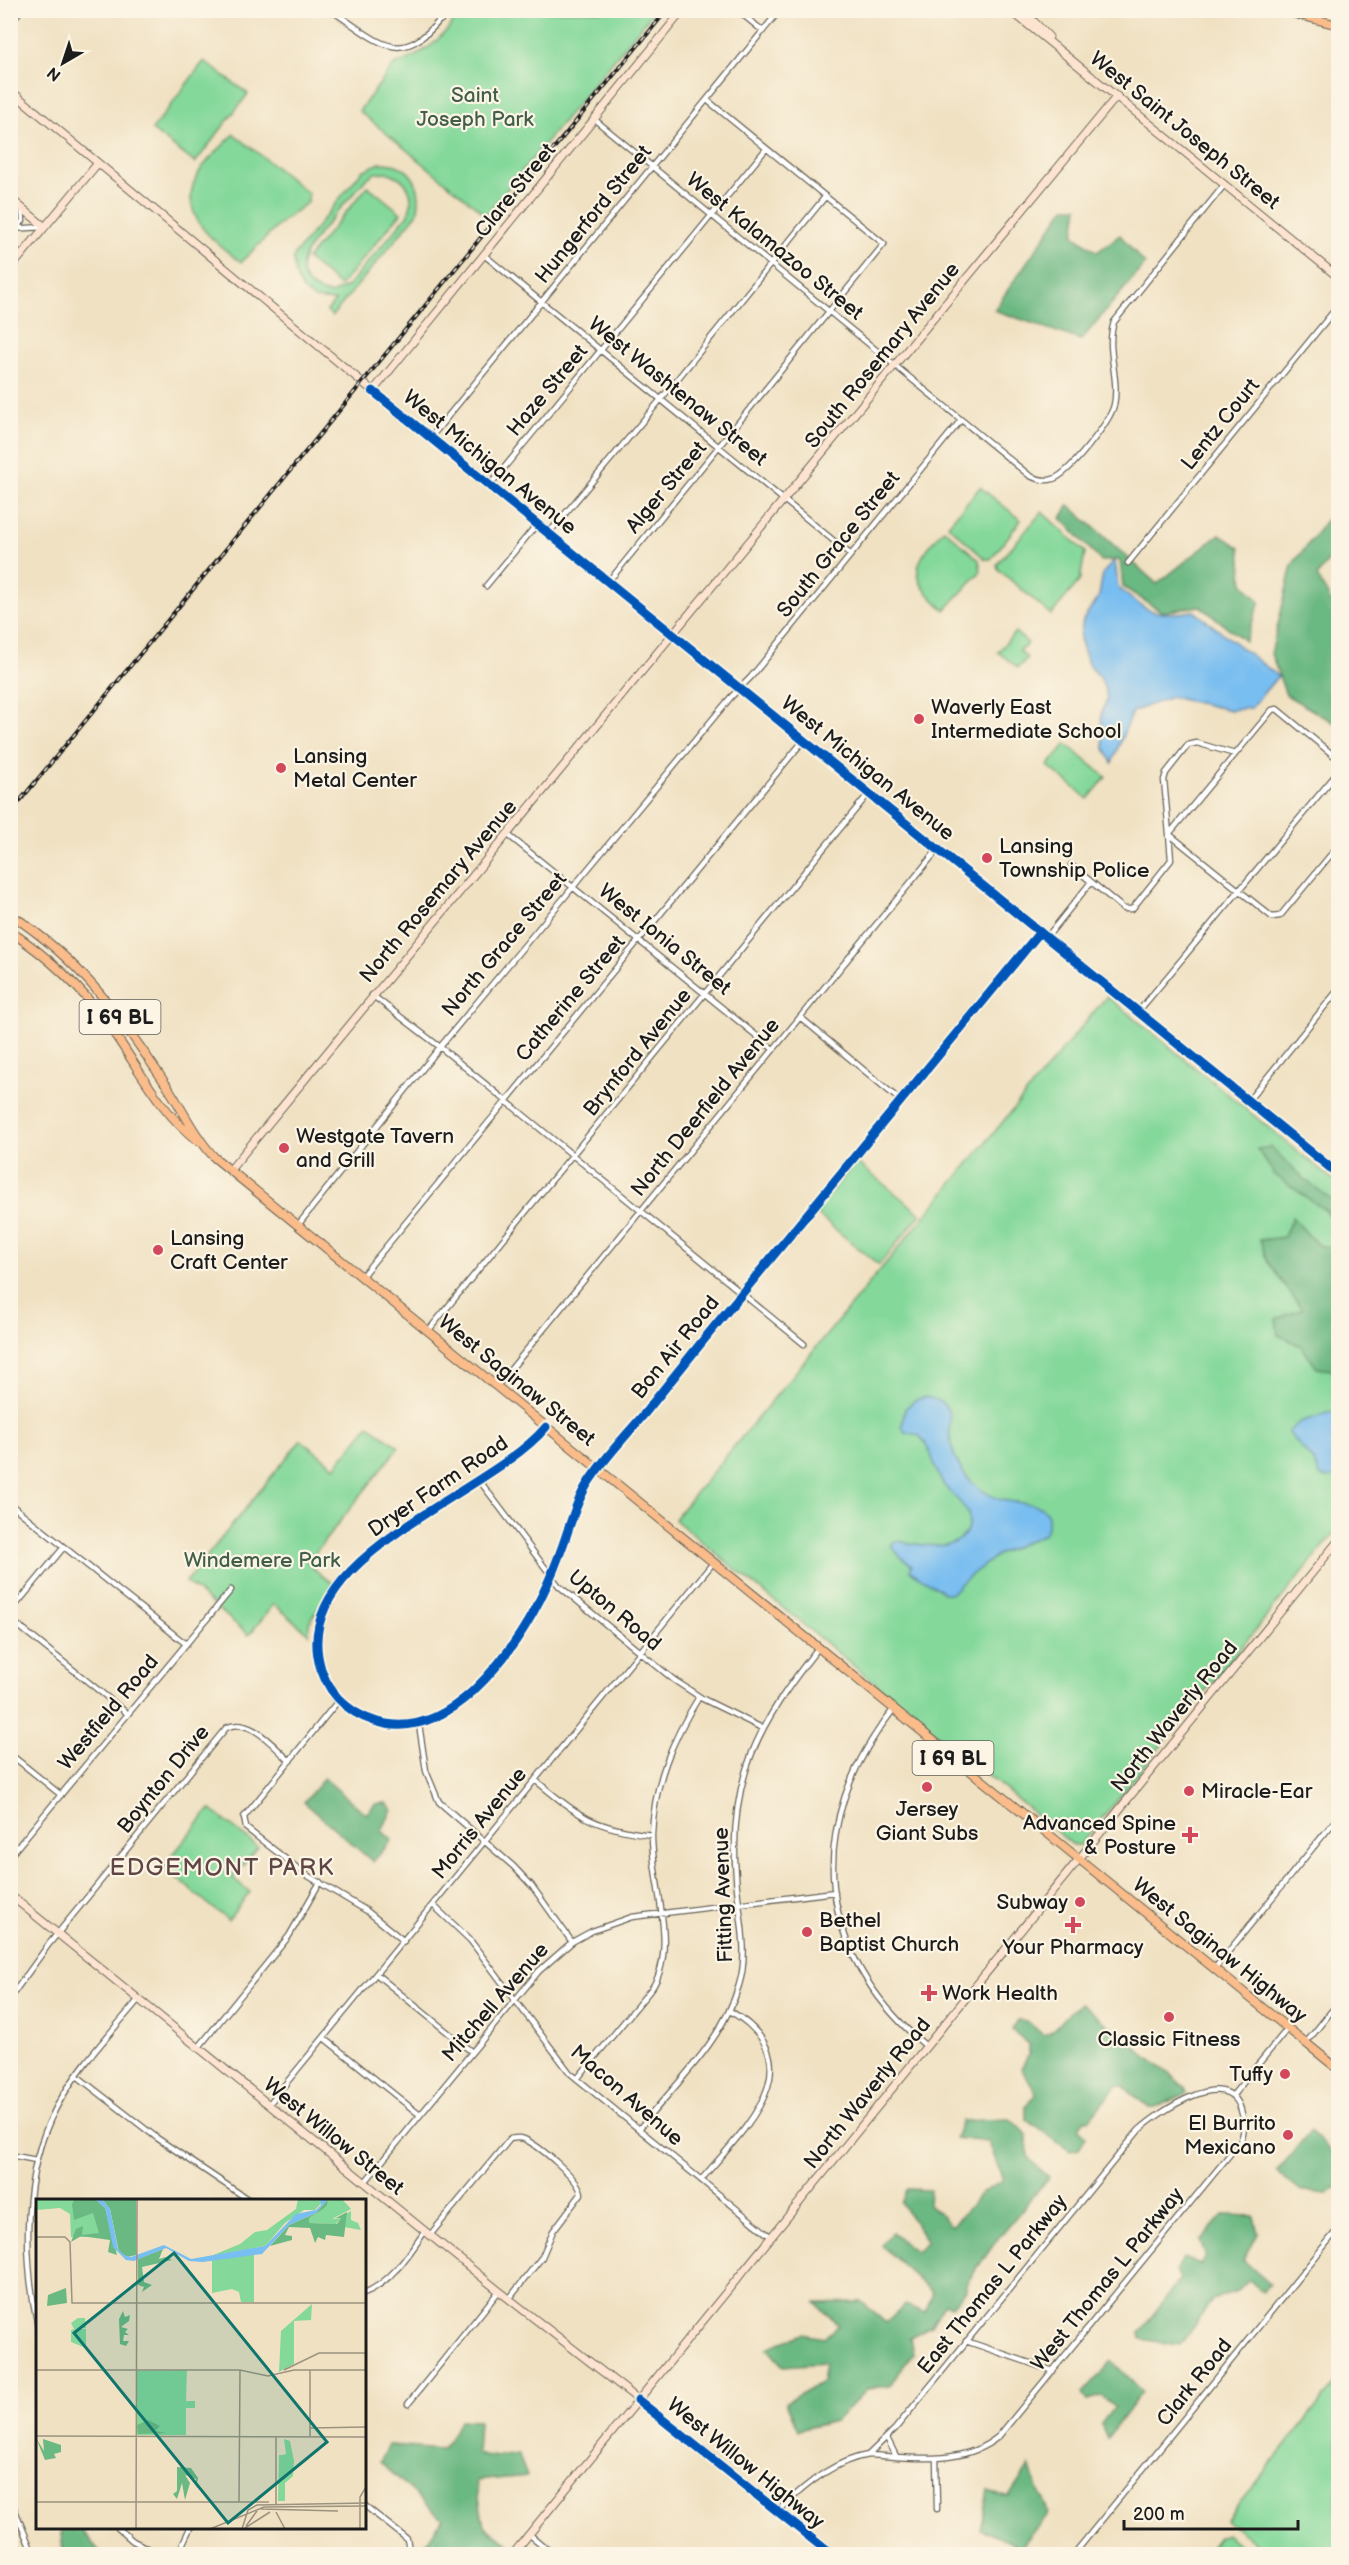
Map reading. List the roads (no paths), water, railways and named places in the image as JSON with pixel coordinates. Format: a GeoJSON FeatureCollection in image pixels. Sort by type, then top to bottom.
{"type":"FeatureCollection","features":[{"type":"Feature","properties":{"kind":"highway"},"geometry":{"type":"LineString","coordinates":[[1280,10],[1338,25]]}},
{"type":"Feature","properties":{"kind":"main road","name":"West Saginaw Street"},"geometry":{"type":"LineString","coordinates":[[10,914],[59,950],[102,994],[181,1106],[202,1144],[230,1170],[1079,1860]]}},
{"type":"Feature","properties":{"kind":"main road","name":"I 69 BL"},"geometry":{"type":"LineString","coordinates":[[10,931],[55,965],[82,993],[106,1021],[167,1111],[182,1129],[202,1144]]}},
{"type":"Feature","properties":{"kind":"main road","name":"West Saginaw Highway"},"geometry":{"type":"LineString","coordinates":[[1079,1860],[1338,2069]]}},
{"type":"Feature","properties":{"kind":"street"},"geometry":{"type":"LineString","coordinates":[[10,23],[21,10]]}},
{"type":"Feature","properties":{"kind":"street"},"geometry":{"type":"LineString","coordinates":[[331,10],[379,42],[400,48],[413,45],[441,20],[448,10]]}},
{"type":"Feature","properties":{"kind":"street"},"geometry":{"type":"LineString","coordinates":[[438,10],[441,20]]}},
{"type":"Feature","properties":{"kind":"street","name":"Clare Street"},"geometry":{"type":"LineString","coordinates":[[373,391],[682,10]]}},
{"type":"Feature","properties":{"kind":"street"},"geometry":{"type":"LineString","coordinates":[[737,10],[763,32]]}},
{"type":"Feature","properties":{"kind":"street","name":"Hungerford Street"},"geometry":{"type":"LineString","coordinates":[[431,438],[780,10]]}},
{"type":"Feature","properties":{"kind":"street","name":"West Saint Joseph Street"},"geometry":{"type":"LineString","coordinates":[[1010,10],[1338,277]]}},
{"type":"Feature","properties":{"kind":"street"},"geometry":{"type":"LineString","coordinates":[[1023,10],[1059,48]]}},
{"type":"Feature","properties":{"kind":"street","name":"West Michigan Avenue"},"geometry":{"type":"LineString","coordinates":[[10,90],[373,391],[1338,1174]]}},
{"type":"Feature","properties":{"kind":"street","name":"South Rosemary Avenue"},"geometry":{"type":"LineString","coordinates":[[673,634],[1117,96]]}},
{"type":"Feature","properties":{"kind":"street"},"geometry":{"type":"LineString","coordinates":[[549,533],[662,399],[825,197],[706,100]]}},
{"type":"Feature","properties":{"kind":"street","name":"West Kalamazoo Street"},"geometry":{"type":"LineString","coordinates":[[594,119],[1030,476],[1052,480],[1069,469],[1111,414],[1115,394],[1110,341],[1114,322],[1225,184]]}},
{"type":"Feature","properties":{"kind":"street","name":"Haze Street"},"geometry":{"type":"LineString","coordinates":[[490,485],[766,149]]}},
{"type":"Feature","properties":{"kind":"street"},"geometry":{"type":"LineString","coordinates":[[10,269],[98,163]]}},
{"type":"Feature","properties":{"kind":"street","name":"Alger Street"},"geometry":{"type":"LineString","coordinates":[[607,580],[614,575],[721,447],[884,244],[825,197]]}},
{"type":"Feature","properties":{"kind":"street"},"geometry":{"type":"LineString","coordinates":[[10,198],[45,227]]}},
{"type":"Feature","properties":{"kind":"street"},"geometry":{"type":"LineString","coordinates":[[12,229],[23,221],[22,208]]}},
{"type":"Feature","properties":{"kind":"street"},"geometry":{"type":"LineString","coordinates":[[12,229],[45,227]]}},
{"type":"Feature","properties":{"kind":"street","name":"West Washtenaw Street"},"geometry":{"type":"LineString","coordinates":[[484,255],[850,554]]}},
{"type":"Feature","properties":{"kind":"street","name":"Lentz Court"},"geometry":{"type":"LineString","coordinates":[[1128,563],[1338,306]]}},
{"type":"Feature","properties":{"kind":"street","name":"South Grace Street"},"geometry":{"type":"LineString","coordinates":[[741,688],[961,420]]}},
{"type":"Feature","properties":{"kind":"street"},"geometry":{"type":"LineString","coordinates":[[486,586],[538,524]]}},
{"type":"Feature","properties":{"kind":"street","name":"North Rosemary Avenue"},"geometry":{"type":"LineString","coordinates":[[230,1170],[372,995],[673,634]]}},
{"type":"Feature","properties":{"kind":"street","name":"North Grace Street"},"geometry":{"type":"LineString","coordinates":[[298,1225],[440,1047],[724,705],[741,688]]}},
{"type":"Feature","properties":{"kind":"street"},"geometry":{"type":"LineString","coordinates":[[1169,834],[1272,710],[1277,709],[1338,759]]}},
{"type":"Feature","properties":{"kind":"street","name":"Catherine Street"},"geometry":{"type":"LineString","coordinates":[[362,1277],[804,740]]}},
{"type":"Feature","properties":{"kind":"street"},"geometry":{"type":"LineString","coordinates":[[1071,865],[1124,909],[1132,909],[1171,860],[1164,780],[1166,773],[1188,745],[1197,743],[1235,754]]}},
{"type":"Feature","properties":{"kind":"street"},"geometry":{"type":"LineString","coordinates":[[1138,1012],[1338,772]]}},
{"type":"Feature","properties":{"kind":"street","name":"Brynford Avenue"},"geometry":{"type":"LineString","coordinates":[[428,1331],[870,792]]}},
{"type":"Feature","properties":{"kind":"street","name":"West Ionia Street"},"geometry":{"type":"LineString","coordinates":[[507,834],[773,1049]]}},
{"type":"Feature","properties":{"kind":"street"},"geometry":{"type":"LineString","coordinates":[[1169,834],[1272,917],[1280,916],[1338,846]]}},
{"type":"Feature","properties":{"kind":"street","name":"North Deerfield Avenue"},"geometry":{"type":"LineString","coordinates":[[496,1386],[939,848]]}},
{"type":"Feature","properties":{"kind":"street"},"geometry":{"type":"LineString","coordinates":[[1047,937],[1091,882]]}},
{"type":"Feature","properties":{"kind":"street","name":"Bon Air Road"},"geometry":{"type":"LineString","coordinates":[[338,1701],[370,1720],[395,1725],[419,1724],[453,1708],[484,1680],[526,1628],[551,1577],[586,1485],[742,1292],[1040,932]]}},
{"type":"Feature","properties":{"kind":"street"},"geometry":{"type":"LineString","coordinates":[[1248,1101],[1338,990]]}},
{"type":"Feature","properties":{"kind":"street"},"geometry":{"type":"LineString","coordinates":[[372,995],[440,1047],[804,1344]]}},
{"type":"Feature","properties":{"kind":"street"},"geometry":{"type":"LineString","coordinates":[[800,1017],[901,1101]]}},
{"type":"Feature","properties":{"kind":"street","name":"Dryer Farm Road"},"geometry":{"type":"LineString","coordinates":[[338,1701],[322,1673],[316,1642],[319,1619],[327,1599],[344,1578],[387,1540],[429,1510],[517,1455],[546,1427]]}},
{"type":"Feature","properties":{"kind":"street","name":"Upton Road"},"geometry":{"type":"LineString","coordinates":[[480,1480],[545,1564],[551,1577],[559,1586],[674,1680],[699,1696],[762,1728]]}},
{"type":"Feature","properties":{"kind":"street"},"geometry":{"type":"LineString","coordinates":[[10,1504],[186,1644]]}},
{"type":"Feature","properties":{"kind":"street","name":"North Waverly Road"},"geometry":{"type":"LineString","coordinates":[[513,2554],[1338,1542]]}},
{"type":"Feature","properties":{"kind":"street"},"geometry":{"type":"LineString","coordinates":[[10,1612],[64,1547]]}},
{"type":"Feature","properties":{"kind":"street","name":"Morris Avenue"},"geometry":{"type":"LineString","coordinates":[[269,2104],[713,1563]]}},
{"type":"Feature","properties":{"kind":"street","name":"Westfield Road"},"geometry":{"type":"LineString","coordinates":[[10,1856],[231,1590]]}},
{"type":"Feature","properties":{"kind":"street"},"geometry":{"type":"LineString","coordinates":[[10,1618],[128,1714]]}},
{"type":"Feature","properties":{"kind":"street","name":"Fitting Avenue"},"geometry":{"type":"LineString","coordinates":[[639,2129],[714,2037],[730,2012],[744,1963],[734,1846],[742,1783],[762,1728],[787,1689],[818,1648]]}},
{"type":"Feature","properties":{"kind":"street"},"geometry":{"type":"LineString","coordinates":[[577,2079],[652,1988],[660,1974],[664,1955],[652,1835],[655,1801],[666,1761],[682,1724],[699,1696]]}},
{"type":"Feature","properties":{"kind":"street"},"geometry":{"type":"LineString","coordinates":[[338,1701],[244,1817],[243,1823],[246,1828],[293,1866],[367,1911],[404,1941]]}},
{"type":"Feature","properties":{"kind":"street"},"geometry":{"type":"LineString","coordinates":[[893,1710],[860,1757],[842,1802],[834,1846],[835,1892],[846,1937],[865,1979],[889,2012],[926,2046]]}},
{"type":"Feature","properties":{"kind":"street","name":"Boynton Drive"},"geometry":{"type":"LineString","coordinates":[[10,1998],[58,1933],[226,1728],[234,1724],[250,1726],[290,1761]]}},
{"type":"Feature","properties":{"kind":"street"},"geometry":{"type":"LineString","coordinates":[[419,1724],[426,1771],[439,1802],[532,1886],[572,1942]]}},
{"type":"Feature","properties":{"kind":"street"},"geometry":{"type":"LineString","coordinates":[[10,1754],[61,1795]]}},
{"type":"Feature","properties":{"kind":"street"},"geometry":{"type":"LineString","coordinates":[[535,1780],[586,1820],[614,1829],[652,1835]]}},
{"type":"Feature","properties":{"kind":"street"},"geometry":{"type":"LineString","coordinates":[[1214,1969],[1336,1824],[1338,1817]]}},
{"type":"Feature","properties":{"kind":"street"},"geometry":{"type":"LineString","coordinates":[[199,2047],[289,1936],[320,1882]]}},
{"type":"Feature","properties":{"kind":"street","name":"Mitchell Avenue"},"geometry":{"type":"LineString","coordinates":[[365,2182],[539,1971],[572,1942],[610,1924],[632,1917],[835,1892]]}},
{"type":"Feature","properties":{"kind":"street","name":"West Willow Street"},"geometry":{"type":"LineString","coordinates":[[10,1895],[498,2291],[638,2400]]}},
{"type":"Feature","properties":{"kind":"street","name":"Macon Avenue"},"geometry":{"type":"LineString","coordinates":[[433,1905],[470,1940],[562,2063],[577,2079],[771,2237]]}},
{"type":"Feature","properties":{"kind":"street"},"geometry":{"type":"LineString","coordinates":[[376,1974],[472,2052]]}},
{"type":"Feature","properties":{"kind":"street"},"geometry":{"type":"LineString","coordinates":[[36,2311],[29,2260],[36,2160],[56,2108],[77,2076],[139,1999]]}},
{"type":"Feature","properties":{"kind":"street"},"geometry":{"type":"LineString","coordinates":[[1306,2043],[1338,2003]]}},
{"type":"Feature","properties":{"kind":"street"},"geometry":{"type":"LineString","coordinates":[[701,2180],[756,2113],[770,2085],[768,2053],[761,2039],[752,2027],[730,2012]]}},
{"type":"Feature","properties":{"kind":"street"},"geometry":{"type":"LineString","coordinates":[[1233,2095],[1288,2028]]}},
{"type":"Feature","properties":{"kind":"street"},"geometry":{"type":"LineString","coordinates":[[324,2038],[420,2115]]}},
{"type":"Feature","properties":{"kind":"street"},"geometry":{"type":"LineString","coordinates":[[77,2076],[157,2138],[248,2199]]}},
{"type":"Feature","properties":{"kind":"street","name":"East Thomas L Parkway"},"geometry":{"type":"LineString","coordinates":[[779,2511],[818,2476],[856,2458],[868,2456],[887,2438],[1139,2130],[1164,2109],[1185,2098],[1210,2092],[1225,2092],[1233,2095]]}},
{"type":"Feature","properties":{"kind":"street","name":"West Thomas L Parkway"},"geometry":{"type":"LineString","coordinates":[[868,2456],[936,2458],[965,2455],[989,2444],[1010,2424],[1240,2142],[1244,2132],[1244,2121],[1239,2102],[1233,2095]]}},
{"type":"Feature","properties":{"kind":"street"},"geometry":{"type":"LineString","coordinates":[[366,2292],[392,2274],[504,2145],[516,2138],[530,2143],[572,2176],[581,2188],[580,2198],[553,2231],[542,2258],[509,2299]]}},
{"type":"Feature","properties":{"kind":"street"},"geometry":{"type":"LineString","coordinates":[[10,2155],[36,2160]]}},
{"type":"Feature","properties":{"kind":"street"},"geometry":{"type":"LineString","coordinates":[[31,2207],[36,2208]]}},
{"type":"Feature","properties":{"kind":"street","name":"Clark Road"},"geometry":{"type":"LineString","coordinates":[[1074,2554],[1338,2229]]}},
{"type":"Feature","properties":{"kind":"street"},"geometry":{"type":"LineString","coordinates":[[408,2404],[498,2291]]}},
{"type":"Feature","properties":{"kind":"street"},"geometry":{"type":"LineString","coordinates":[[966,2341],[1053,2371]]}},
{"type":"Feature","properties":{"kind":"street","name":"West Willow Highway"},"geometry":{"type":"LineString","coordinates":[[638,2400],[831,2554]]}},
{"type":"Feature","properties":{"kind":"street"},"geometry":{"type":"LineString","coordinates":[[887,2438],[896,2456]]}},
{"type":"Feature","properties":{"kind":"street"},"geometry":{"type":"LineString","coordinates":[[936,2458],[937,2510]]}},
{"type":"Feature","properties":{"kind":"street"},"geometry":{"type":"LineString","coordinates":[[10,2498],[33,2554]]}},
{"type":"Feature","properties":{"kind":"street"},"geometry":{"type":"LineString","coordinates":[[366,2507],[407,2539],[410,2554]]}},
{"type":"Feature","properties":{"kind":"street"},"geometry":{"type":"LineString","coordinates":[[119,2529],[133,2541],[160,2554]]}},
{"type":"Feature","properties":{"kind":"street"},"geometry":{"type":"LineString","coordinates":[[178,2554],[190,2529]]}},
{"type":"Feature","properties":{"kind":"street"},"geometry":{"type":"LineString","coordinates":[[529,2534],[554,2554]]}},
{"type":"Feature","properties":{"kind":"street"},"geometry":{"type":"LineString","coordinates":[[812,2554],[820,2545]]}},
{"type":"Feature","properties":{"kind":"water"},"geometry":{"type":"Polygon","coordinates":[[[1115,560],[1118,587],[1136,603],[1161,613],[1194,611],[1278,676],[1251,708],[1230,710],[1171,697],[1132,712],[1112,763],[1104,747],[1101,714],[1107,699],[1105,689],[1100,677],[1088,664],[1080,638],[1083,620],[1099,596],[1103,573],[1115,560]]]}},
{"type":"Feature","properties":{"kind":"water"},"geometry":{"type":"Polygon","coordinates":[[[926,1397],[937,1400],[946,1407],[950,1418],[950,1439],[953,1452],[969,1480],[995,1497],[1037,1506],[1047,1515],[1048,1523],[1044,1534],[997,1555],[961,1583],[952,1593],[943,1593],[910,1570],[912,1565],[901,1558],[891,1545],[895,1541],[935,1546],[954,1543],[962,1538],[968,1526],[967,1512],[943,1484],[926,1444],[918,1435],[905,1432],[902,1426],[905,1409],[915,1400],[926,1397]]]}},
{"type":"Feature","properties":{"kind":"water"},"geometry":{"type":"Polygon","coordinates":[[[1338,1412],[1338,1474],[1327,1478],[1320,1476],[1313,1461],[1288,1432],[1300,1422],[1338,1412]]]}},
{"type":"Feature","properties":{"kind":"railway"},"geometry":{"type":"LineString","coordinates":[[10,813],[667,10]]}},
{"type":"Feature","properties":{"kind":"place","name":"Waverly East Intermediate School"},"geometry":{"type":"Point","coordinates":[919,719]}},
{"type":"Feature","properties":{"kind":"place","name":"Lansing Metal Center"},"geometry":{"type":"Point","coordinates":[281,768]}},
{"type":"Feature","properties":{"kind":"place","name":"Lansing Township Police"},"geometry":{"type":"Point","coordinates":[987,858]}},
{"type":"Feature","properties":{"kind":"place","name":"Westgate Tavern and Grill"},"geometry":{"type":"Point","coordinates":[284,1148]}},
{"type":"Feature","properties":{"kind":"place","name":"Lansing Craft Center"},"geometry":{"type":"Point","coordinates":[158,1250]}},
{"type":"Feature","properties":{"kind":"place","name":"Jersey Giant Subs"},"geometry":{"type":"Point","coordinates":[927,1787]}},
{"type":"Feature","properties":{"kind":"place","name":"Miracle-Ear"},"geometry":{"type":"Point","coordinates":[1189,1791]}},
{"type":"Feature","properties":{"kind":"place","name":"Advanced Spine & Posture"},"geometry":{"type":"Point","coordinates":[1190,1835]}},
{"type":"Feature","properties":{"kind":"place","name":"Subway"},"geometry":{"type":"Point","coordinates":[1080,1902]}},
{"type":"Feature","properties":{"kind":"place","name":"Your Pharmacy"},"geometry":{"type":"Point","coordinates":[1073,1925]}},
{"type":"Feature","properties":{"kind":"place","name":"Bethel Baptist Church"},"geometry":{"type":"Point","coordinates":[807,1932]}},
{"type":"Feature","properties":{"kind":"place","name":"Work Health"},"geometry":{"type":"Point","coordinates":[929,1993]}},
{"type":"Feature","properties":{"kind":"place","name":"Classic Fitness"},"geometry":{"type":"Point","coordinates":[1169,2017]}},
{"type":"Feature","properties":{"kind":"place","name":"Tuffy"},"geometry":{"type":"Point","coordinates":[1285,2074]}},
{"type":"Feature","properties":{"kind":"place","name":"El Burrito Mexicano"},"geometry":{"type":"Point","coordinates":[1288,2135]}},
{"type":"Feature","properties":{"kind":"district","name":"EDGEMONT PARK"},"geometry":{"type":"Point","coordinates":[222,1867]}},
{"type":"Feature","properties":{"kind":"park label","name":"Saint Joseph Park"},"geometry":{"type":"Point","coordinates":[475,107]}},
{"type":"Feature","properties":{"kind":"park label","name":"Windemere Park"},"geometry":{"type":"Point","coordinates":[262,1560]}}]}
